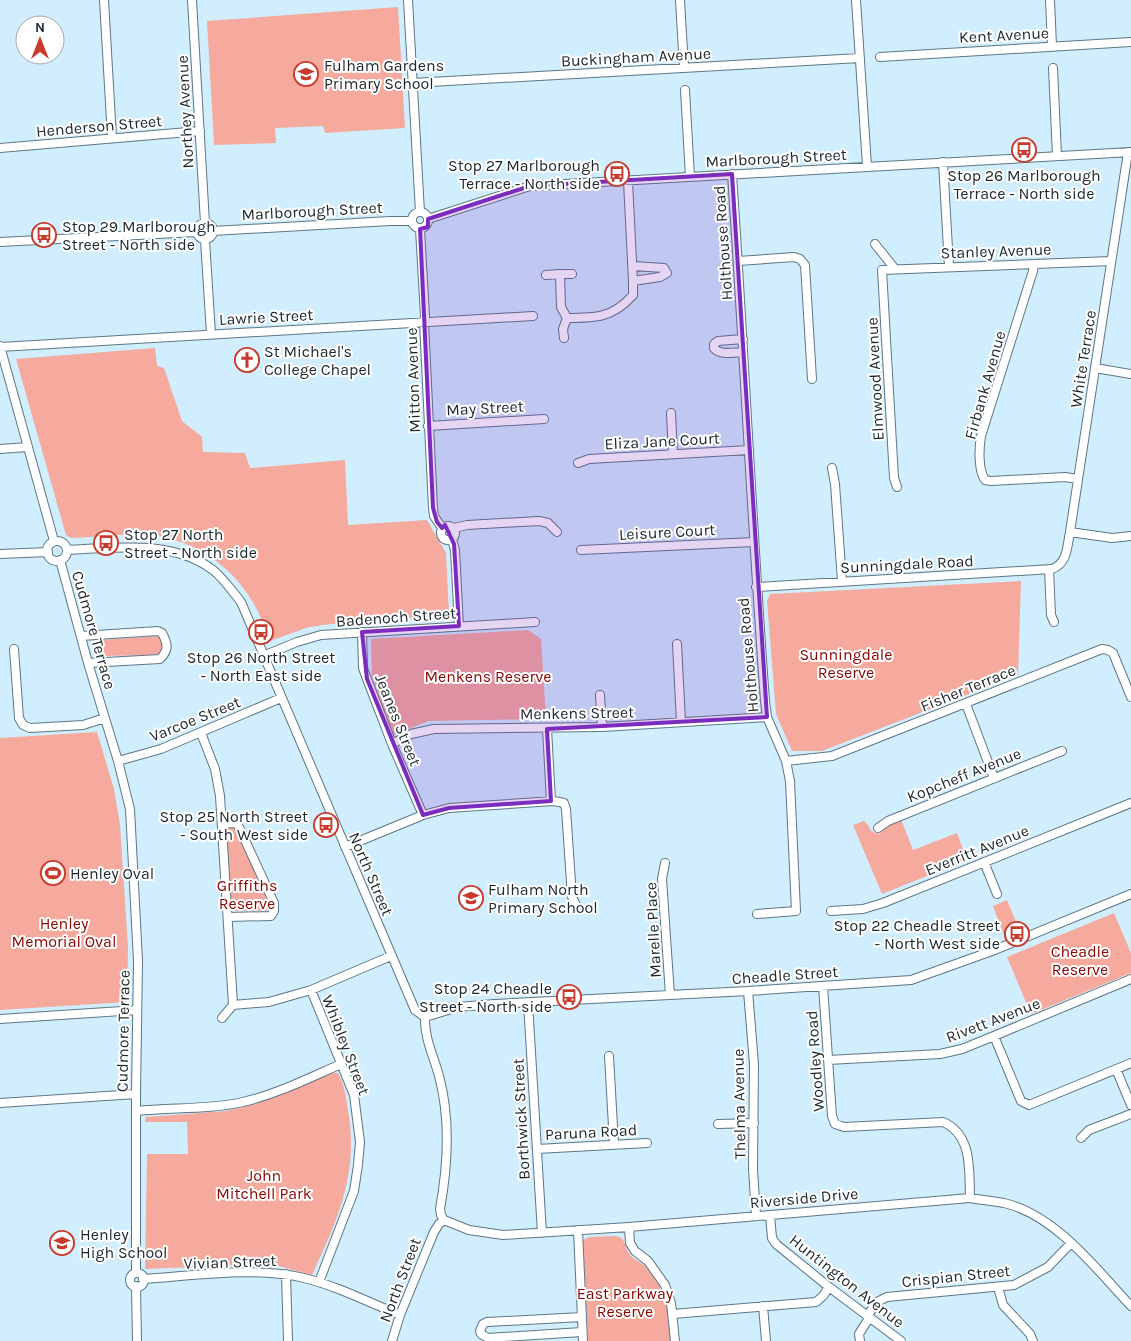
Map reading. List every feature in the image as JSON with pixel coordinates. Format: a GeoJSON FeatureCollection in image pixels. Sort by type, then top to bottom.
{"type":"FeatureCollection","features":[{"type":"Feature","properties":{"kind":"street"},"geometry":{"type":"LineString","coordinates":[[104,0],[112,138]]}},
{"type":"Feature","properties":{"kind":"street","name":"Northey Avenue"},"geometry":{"type":"LineString","coordinates":[[192,0],[205,223]]}},
{"type":"Feature","properties":{"kind":"street"},"geometry":{"type":"LineString","coordinates":[[408,0],[420,212]]}},
{"type":"Feature","properties":{"kind":"street"},"geometry":{"type":"LineString","coordinates":[[680,0],[684,68]]}},
{"type":"Feature","properties":{"kind":"street"},"geometry":{"type":"LineString","coordinates":[[856,0],[867,166]]}},
{"type":"Feature","properties":{"kind":"street"},"geometry":{"type":"LineString","coordinates":[[1050,0],[1052,46]]}},
{"type":"Feature","properties":{"kind":"street","name":"Kent Avenue"},"geometry":{"type":"LineString","coordinates":[[880,56],[1131,42]]}},
{"type":"Feature","properties":{"kind":"street","name":"Buckingham Avenue"},"geometry":{"type":"LineString","coordinates":[[413,83],[860,58]]}},
{"type":"Feature","properties":{"kind":"street"},"geometry":{"type":"LineString","coordinates":[[1053,68],[1057,156]]}},
{"type":"Feature","properties":{"kind":"street"},"geometry":{"type":"LineString","coordinates":[[685,90],[690,177]]}},
{"type":"Feature","properties":{"kind":"street","name":"Henderson Street"},"geometry":{"type":"LineString","coordinates":[[0,148],[200,131]]}},
{"type":"Feature","properties":{"kind":"street","name":"Marlborough Street"},"geometry":{"type":"LineString","coordinates":[[428,219],[530,186],[1130,152]]}},
{"type":"Feature","properties":{"kind":"street","name":"White Terrace"},"geometry":{"type":"LineString","coordinates":[[1058,567],[1064,561],[1070,532],[1111,261],[1130,152]]}},
{"type":"Feature","properties":{"kind":"street"},"geometry":{"type":"LineString","coordinates":[[943,162],[948,266]]}},
{"type":"Feature","properties":{"kind":"street","name":"Holthouse Road"},"geometry":{"type":"LineString","coordinates":[[732,174],[756,586],[767,717],[786,761],[790,781],[796,911],[757,914]]}},
{"type":"Feature","properties":{"kind":"street"},"geometry":{"type":"LineString","coordinates":[[567,318],[604,316],[628,301],[633,295],[628,181]]}},
{"type":"Feature","properties":{"kind":"street"},"geometry":{"type":"LineString","coordinates":[[420,212],[426,215],[428,219],[427,225],[420,229],[414,226],[412,221],[414,214],[420,212]]}},
{"type":"Feature","properties":{"kind":"street","name":"Marlborough Street"},"geometry":{"type":"LineString","coordinates":[[214,230],[412,221]]}},
{"type":"Feature","properties":{"kind":"street"},"geometry":{"type":"LineString","coordinates":[[205,223],[212,226],[214,230],[212,236],[205,240],[199,237],[197,232],[200,225],[205,223]]}},
{"type":"Feature","properties":{"kind":"street","name":"Mitton Avenue"},"geometry":{"type":"LineString","coordinates":[[420,229],[428,426],[434,516],[442,528]]}},
{"type":"Feature","properties":{"kind":"street"},"geometry":{"type":"LineString","coordinates":[[0,242],[197,232]]}},
{"type":"Feature","properties":{"kind":"street"},"geometry":{"type":"LineString","coordinates":[[205,240],[211,334]]}},
{"type":"Feature","properties":{"kind":"street"},"geometry":{"type":"LineString","coordinates":[[875,244],[896,269]]}},
{"type":"Feature","properties":{"kind":"street"},"geometry":{"type":"LineString","coordinates":[[738,261],[794,257],[805,265],[812,379]]}},
{"type":"Feature","properties":{"kind":"street","name":"Stanley Avenue"},"geometry":{"type":"LineString","coordinates":[[882,270],[1111,261]]}},
{"type":"Feature","properties":{"kind":"street","name":"Firbank Avenue"},"geometry":{"type":"LineString","coordinates":[[1034,265],[981,436],[982,475],[985,480],[991,481],[1065,477],[1078,479]]}},
{"type":"Feature","properties":{"kind":"street"},"geometry":{"type":"LineString","coordinates":[[633,266],[664,268],[667,274],[660,277],[633,281]]}},
{"type":"Feature","properties":{"kind":"street","name":"Elmwood Avenue"},"geometry":{"type":"LineString","coordinates":[[882,270],[894,478],[897,487]]}},
{"type":"Feature","properties":{"kind":"street"},"geometry":{"type":"LineString","coordinates":[[546,274],[572,274]]}},
{"type":"Feature","properties":{"kind":"street"},"geometry":{"type":"LineString","coordinates":[[560,274],[561,307],[567,318],[563,329],[564,338]]}},
{"type":"Feature","properties":{"kind":"street","name":"Lawrie Street"},"geometry":{"type":"LineString","coordinates":[[0,347],[533,316]]}},
{"type":"Feature","properties":{"kind":"street"},"geometry":{"type":"LineString","coordinates":[[743,339],[718,341],[714,344],[714,348],[717,352],[721,353],[743,352]]}},
{"type":"Feature","properties":{"kind":"street"},"geometry":{"type":"LineString","coordinates":[[0,347],[54,542]]}},
{"type":"Feature","properties":{"kind":"street"},"geometry":{"type":"LineString","coordinates":[[1095,368],[1131,374]]}},
{"type":"Feature","properties":{"kind":"street"},"geometry":{"type":"LineString","coordinates":[[671,413],[673,454]]}},
{"type":"Feature","properties":{"kind":"street","name":"May Street"},"geometry":{"type":"LineString","coordinates":[[428,426],[544,419]]}},
{"type":"Feature","properties":{"kind":"street"},"geometry":{"type":"LineString","coordinates":[[0,449],[28,447]]}},
{"type":"Feature","properties":{"kind":"street","name":"Eliza Jane Court"},"geometry":{"type":"LineString","coordinates":[[578,463],[589,459],[749,450]]}},
{"type":"Feature","properties":{"kind":"street"},"geometry":{"type":"LineString","coordinates":[[832,468],[835,484],[842,581]]}},
{"type":"Feature","properties":{"kind":"street"},"geometry":{"type":"LineString","coordinates":[[452,539],[446,540],[442,537],[442,528],[448,525],[454,528],[467,525],[539,521],[548,524],[557,532]]}},
{"type":"Feature","properties":{"kind":"street"},"geometry":{"type":"LineString","coordinates":[[454,528],[455,536],[452,539],[459,626]]}},
{"type":"Feature","properties":{"kind":"street"},"geometry":{"type":"LineString","coordinates":[[1070,532],[1112,538],[1131,536]]}},
{"type":"Feature","properties":{"kind":"street"},"geometry":{"type":"LineString","coordinates":[[54,542],[63,543],[67,550],[65,557],[60,560],[52,559],[48,552],[49,545],[54,542]]}},
{"type":"Feature","properties":{"kind":"street","name":"Leisure Court"},"geometry":{"type":"LineString","coordinates":[[581,550],[754,542]]}},
{"type":"Feature","properties":{"kind":"street","name":"North Street"},"geometry":{"type":"LineString","coordinates":[[67,550],[145,547],[180,554],[213,570],[241,602],[391,956],[415,1010],[425,1017],[426,1031],[440,1076],[446,1114],[447,1158],[440,1209],[444,1220],[434,1232],[400,1315],[392,1341]]}},
{"type":"Feature","properties":{"kind":"street"},"geometry":{"type":"LineString","coordinates":[[0,554],[48,552]]}},
{"type":"Feature","properties":{"kind":"street","name":"Cudmore Terrace"},"geometry":{"type":"LineString","coordinates":[[60,560],[88,663],[118,761],[130,810],[138,944],[136,1273]]}},
{"type":"Feature","properties":{"kind":"street","name":"Sunningdale Road"},"geometry":{"type":"LineString","coordinates":[[756,586],[1058,567]]}},
{"type":"Feature","properties":{"kind":"street"},"geometry":{"type":"LineString","coordinates":[[1049,569],[1051,615],[1054,622]]}},
{"type":"Feature","properties":{"kind":"street","name":"Badenoch Street"},"geometry":{"type":"LineString","coordinates":[[263,656],[308,638],[362,632],[535,622]]}},
{"type":"Feature","properties":{"kind":"street"},"geometry":{"type":"LineString","coordinates":[[81,636],[158,631],[162,633],[167,647],[166,653],[160,659],[88,663]]}},
{"type":"Feature","properties":{"kind":"street","name":"Jeanes Street"},"geometry":{"type":"LineString","coordinates":[[362,632],[364,668],[392,744],[424,814]]}},
{"type":"Feature","properties":{"kind":"street"},"geometry":{"type":"LineString","coordinates":[[677,644],[681,722]]}},
{"type":"Feature","properties":{"kind":"street"},"geometry":{"type":"LineString","coordinates":[[14,649],[19,718],[23,725],[30,728],[83,725],[105,718]]}},
{"type":"Feature","properties":{"kind":"street","name":"Fisher Terrace"},"geometry":{"type":"LineString","coordinates":[[786,761],[832,756],[1102,649],[1113,653],[1131,697]]}},
{"type":"Feature","properties":{"kind":"street"},"geometry":{"type":"LineString","coordinates":[[600,695],[602,727]]}},
{"type":"Feature","properties":{"kind":"street","name":"Varcoe Street"},"geometry":{"type":"LineString","coordinates":[[118,761],[161,749],[281,698]]}},
{"type":"Feature","properties":{"kind":"street"},"geometry":{"type":"LineString","coordinates":[[966,704],[994,778]]}},
{"type":"Feature","properties":{"kind":"street","name":"Menkens Street"},"geometry":{"type":"LineString","coordinates":[[392,744],[411,734],[434,729],[496,727],[547,729],[767,717]]}},
{"type":"Feature","properties":{"kind":"street"},"geometry":{"type":"LineString","coordinates":[[547,729],[551,801]]}},
{"type":"Feature","properties":{"kind":"street"},"geometry":{"type":"LineString","coordinates":[[201,733],[215,769],[220,796],[233,1005],[222,1018]]}},
{"type":"Feature","properties":{"kind":"street","name":"Kopcheff Avenue"},"geometry":{"type":"LineString","coordinates":[[878,828],[888,821],[1062,751]]}},
{"type":"Feature","properties":{"kind":"street"},"geometry":{"type":"LineString","coordinates":[[345,847],[424,814],[449,808],[551,801],[564,803],[572,898],[576,905]]}},
{"type":"Feature","properties":{"kind":"street","name":"Everritt Avenue"},"geometry":{"type":"LineString","coordinates":[[831,910],[863,908],[883,903],[1131,803]]}},
{"type":"Feature","properties":{"kind":"street"},"geometry":{"type":"LineString","coordinates":[[222,824],[235,823],[238,825],[274,903],[274,911],[271,916],[228,917]]}},
{"type":"Feature","properties":{"kind":"street"},"geometry":{"type":"LineString","coordinates":[[984,862],[997,894]]}},
{"type":"Feature","properties":{"kind":"street","name":"Marelle Place"},"geometry":{"type":"LineString","coordinates":[[665,863],[662,879],[670,995]]}},
{"type":"Feature","properties":{"kind":"street","name":"Cheadle Street"},"geometry":{"type":"LineString","coordinates":[[425,1017],[458,1007],[911,980],[992,951],[1131,894]]}},
{"type":"Feature","properties":{"kind":"street"},"geometry":{"type":"LineString","coordinates":[[233,1005],[269,1002],[311,990],[391,956]]}},
{"type":"Feature","properties":{"kind":"street","name":"Rivett Avenue"},"geometry":{"type":"LineString","coordinates":[[828,1060],[940,1054],[962,1049],[1131,980]]}},
{"type":"Feature","properties":{"kind":"street","name":"Woodley Road"},"geometry":{"type":"LineString","coordinates":[[824,986],[832,1116],[835,1124],[839,1126],[943,1122],[953,1126],[966,1148],[969,1160],[970,1198]]}},
{"type":"Feature","properties":{"kind":"street","name":"Whibley Street"},"geometry":{"type":"LineString","coordinates":[[311,990],[354,1095],[359,1130],[358,1165],[354,1191],[319,1282]]}},
{"type":"Feature","properties":{"kind":"street","name":"Thelma Avenue"},"geometry":{"type":"LineString","coordinates":[[748,991],[754,1064],[753,1170],[756,1216]]}},
{"type":"Feature","properties":{"kind":"street","name":"Borthwick Street"},"geometry":{"type":"LineString","coordinates":[[528,1003],[542,1233]]}},
{"type":"Feature","properties":{"kind":"street"},"geometry":{"type":"LineString","coordinates":[[0,1019],[137,1010]]}},
{"type":"Feature","properties":{"kind":"street"},"geometry":{"type":"LineString","coordinates":[[994,1036],[1020,1101],[1029,1105],[1131,1063]]}},
{"type":"Feature","properties":{"kind":"street"},"geometry":{"type":"LineString","coordinates":[[609,1056],[614,1144]]}},
{"type":"Feature","properties":{"kind":"street"},"geometry":{"type":"LineString","coordinates":[[136,1111],[200,1108],[243,1102],[341,1064]]}},
{"type":"Feature","properties":{"kind":"street"},"geometry":{"type":"LineString","coordinates":[[1116,1069],[1131,1105]]}},
{"type":"Feature","properties":{"kind":"street"},"geometry":{"type":"LineString","coordinates":[[0,1103],[136,1094]]}},
{"type":"Feature","properties":{"kind":"street"},"geometry":{"type":"LineString","coordinates":[[1081,1138],[1089,1130],[1131,1114]]}},
{"type":"Feature","properties":{"kind":"street"},"geometry":{"type":"LineString","coordinates":[[718,1124],[754,1123]]}},
{"type":"Feature","properties":{"kind":"street","name":"Paruna Road"},"geometry":{"type":"LineString","coordinates":[[537,1149],[647,1143]]}},
{"type":"Feature","properties":{"kind":"street","name":"Riverside Drive"},"geometry":{"type":"LineString","coordinates":[[444,1220],[469,1230],[503,1235],[629,1227],[970,1198],[1005,1203],[1033,1215],[1048,1224],[1071,1243],[1131,1306]]}},
{"type":"Feature","properties":{"kind":"street","name":"Huntington Avenue"},"geometry":{"type":"LineString","coordinates":[[770,1215],[772,1238],[776,1244],[829,1288],[901,1341]]}},
{"type":"Feature","properties":{"kind":"street"},"geometry":{"type":"LineString","coordinates":[[629,1227],[630,1243],[635,1251],[648,1261],[665,1285],[673,1314],[675,1341]]}},
{"type":"Feature","properties":{"kind":"street"},"geometry":{"type":"LineString","coordinates":[[578,1230],[583,1341]]}},
{"type":"Feature","properties":{"kind":"street","name":"Crispian Street"},"geometry":{"type":"LineString","coordinates":[[868,1317],[878,1302],[887,1297],[1014,1285],[1048,1266],[1071,1243]]}},
{"type":"Feature","properties":{"kind":"street","name":"Vivian Street"},"geometry":{"type":"LineString","coordinates":[[144,1279],[247,1272],[286,1274],[319,1282],[400,1315]]}},
{"type":"Feature","properties":{"kind":"street"},"geometry":{"type":"LineString","coordinates":[[136,1273],[140,1274],[144,1279],[142,1284],[136,1286],[130,1280],[132,1275],[136,1273]]}},
{"type":"Feature","properties":{"kind":"street"},"geometry":{"type":"LineString","coordinates":[[286,1274],[288,1341]]}},
{"type":"Feature","properties":{"kind":"street"},"geometry":{"type":"LineString","coordinates":[[136,1286],[137,1341]]}},
{"type":"Feature","properties":{"kind":"street"},"geometry":{"type":"LineString","coordinates":[[998,1287],[1003,1305],[1030,1334],[1033,1341]]}},
{"type":"Feature","properties":{"kind":"street"},"geometry":{"type":"LineString","coordinates":[[673,1314],[816,1302],[829,1288]]}},
{"type":"Feature","properties":{"kind":"street"},"geometry":{"type":"LineString","coordinates":[[763,1306],[766,1341]]}},
{"type":"Feature","properties":{"kind":"street"},"geometry":{"type":"LineString","coordinates":[[582,1317],[488,1322],[483,1324],[480,1331],[481,1334],[488,1338],[582,1332]]}},
{"type":"Feature","properties":{"kind":"street"},"geometry":{"type":"LineString","coordinates":[[860,1341],[859,1334],[868,1317]]}},
{"type":"Feature","properties":{"kind":"highlighted area"},"geometry":{"type":"Polygon","coordinates":[[[732,174],[767,717],[547,729],[551,801],[449,808],[423,815],[367,679],[362,632],[459,626],[454,544],[445,525],[442,528],[437,522],[433,508],[420,229],[428,227],[428,219],[530,186],[732,174]]]}},
{"type":"Feature","properties":{"kind":"green space"},"geometry":{"type":"Polygon","coordinates":[[[398,7],[405,128],[325,133],[323,126],[275,128],[276,143],[214,145],[207,21],[398,7]]]}},
{"type":"Feature","properties":{"kind":"green space"},"geometry":{"type":"Polygon","coordinates":[[[155,348],[157,366],[164,368],[182,421],[202,437],[203,452],[245,453],[250,468],[345,460],[348,525],[427,520],[446,553],[449,613],[447,616],[309,627],[270,641],[254,604],[238,581],[216,561],[191,546],[163,537],[148,535],[71,538],[66,535],[16,359],[155,348]]]}},
{"type":"Feature","properties":{"kind":"green space","name":"Sunningdale Reserve"},"geometry":{"type":"Polygon","coordinates":[[[1021,581],[1018,675],[822,751],[792,751],[776,714],[767,601],[770,594],[1021,581]]]}},
{"type":"Feature","properties":{"kind":"green space","name":"Menkens Reserve"},"geometry":{"type":"Polygon","coordinates":[[[528,630],[541,639],[546,719],[428,721],[393,735],[372,676],[371,639],[528,630]]]}},
{"type":"Feature","properties":{"kind":"green space"},"geometry":{"type":"Polygon","coordinates":[[[159,636],[164,649],[156,655],[101,656],[99,644],[101,640],[159,636]]]}},
{"type":"Feature","properties":{"kind":"green space","name":"Henley Memorial Oval"},"geometry":{"type":"Polygon","coordinates":[[[97,732],[114,789],[120,825],[128,947],[127,1002],[0,1010],[0,738],[97,732]]]}},
{"type":"Feature","properties":{"kind":"green space"},"geometry":{"type":"Polygon","coordinates":[[[901,819],[913,850],[957,833],[967,860],[882,894],[853,825],[864,821],[871,831],[879,834],[886,825],[901,819]]]}},
{"type":"Feature","properties":{"kind":"green space","name":"Griffiths Reserve"},"geometry":{"type":"Polygon","coordinates":[[[227,827],[233,827],[239,832],[269,904],[267,911],[231,911],[227,827]]]}},
{"type":"Feature","properties":{"kind":"green space"},"geometry":{"type":"Polygon","coordinates":[[[1007,900],[1019,929],[1004,935],[993,906],[1007,900]]]}},
{"type":"Feature","properties":{"kind":"green space","name":"Cheadle Reserve"},"geometry":{"type":"Polygon","coordinates":[[[1114,913],[1131,953],[1131,973],[1031,1014],[1007,957],[1114,913]]]}},
{"type":"Feature","properties":{"kind":"green space","name":"John Mitchell Park"},"geometry":{"type":"Polygon","coordinates":[[[330,1073],[338,1073],[342,1082],[351,1133],[351,1154],[344,1195],[338,1215],[312,1275],[271,1264],[145,1269],[147,1154],[188,1154],[187,1122],[145,1122],[146,1117],[226,1111],[255,1104],[330,1073]]]}},
{"type":"Feature","properties":{"kind":"green space","name":"East Parkway Reserve"},"geometry":{"type":"Polygon","coordinates":[[[615,1236],[623,1240],[630,1255],[644,1265],[662,1291],[669,1319],[671,1341],[588,1341],[583,1240],[589,1237],[615,1236]]]}},
{"type":"Feature","properties":{"kind":"place","name":"Fulham Gardens Primary School"},"geometry":{"type":"Point","coordinates":[306,74]}},
{"type":"Feature","properties":{"kind":"place","name":"Stop 26 Marlborough Terrace - North side"},"geometry":{"type":"Point","coordinates":[1024,150]}},
{"type":"Feature","properties":{"kind":"place","name":"Stop 27 Marlborough Terrace - North side"},"geometry":{"type":"Point","coordinates":[617,174]}},
{"type":"Feature","properties":{"kind":"place","name":"Stop 29 Marlborough Street - North side"},"geometry":{"type":"Point","coordinates":[44,235]}},
{"type":"Feature","properties":{"kind":"place","name":"St Michael's College Chapel"},"geometry":{"type":"Point","coordinates":[247,360]}},
{"type":"Feature","properties":{"kind":"place","name":"Stop 27 North Street - North side"},"geometry":{"type":"Point","coordinates":[106,543]}},
{"type":"Feature","properties":{"kind":"place","name":"Stop 26 North Street - North East side"},"geometry":{"type":"Point","coordinates":[261,632]}},
{"type":"Feature","properties":{"kind":"place","name":"Stop 25 North Street - South West side"},"geometry":{"type":"Point","coordinates":[326,825]}},
{"type":"Feature","properties":{"kind":"place","name":"Henley Oval"},"geometry":{"type":"Point","coordinates":[53,873]}},
{"type":"Feature","properties":{"kind":"place","name":"Fulham North Primary School"},"geometry":{"type":"Point","coordinates":[471,898]}},
{"type":"Feature","properties":{"kind":"place","name":"Stop 22 Cheadle Street - North West side"},"geometry":{"type":"Point","coordinates":[1017,934]}},
{"type":"Feature","properties":{"kind":"place","name":"Stop 24 Cheadle Street - North side"},"geometry":{"type":"Point","coordinates":[569,997]}},
{"type":"Feature","properties":{"kind":"place","name":"Henley High School"},"geometry":{"type":"Point","coordinates":[62,1243]}}]}
